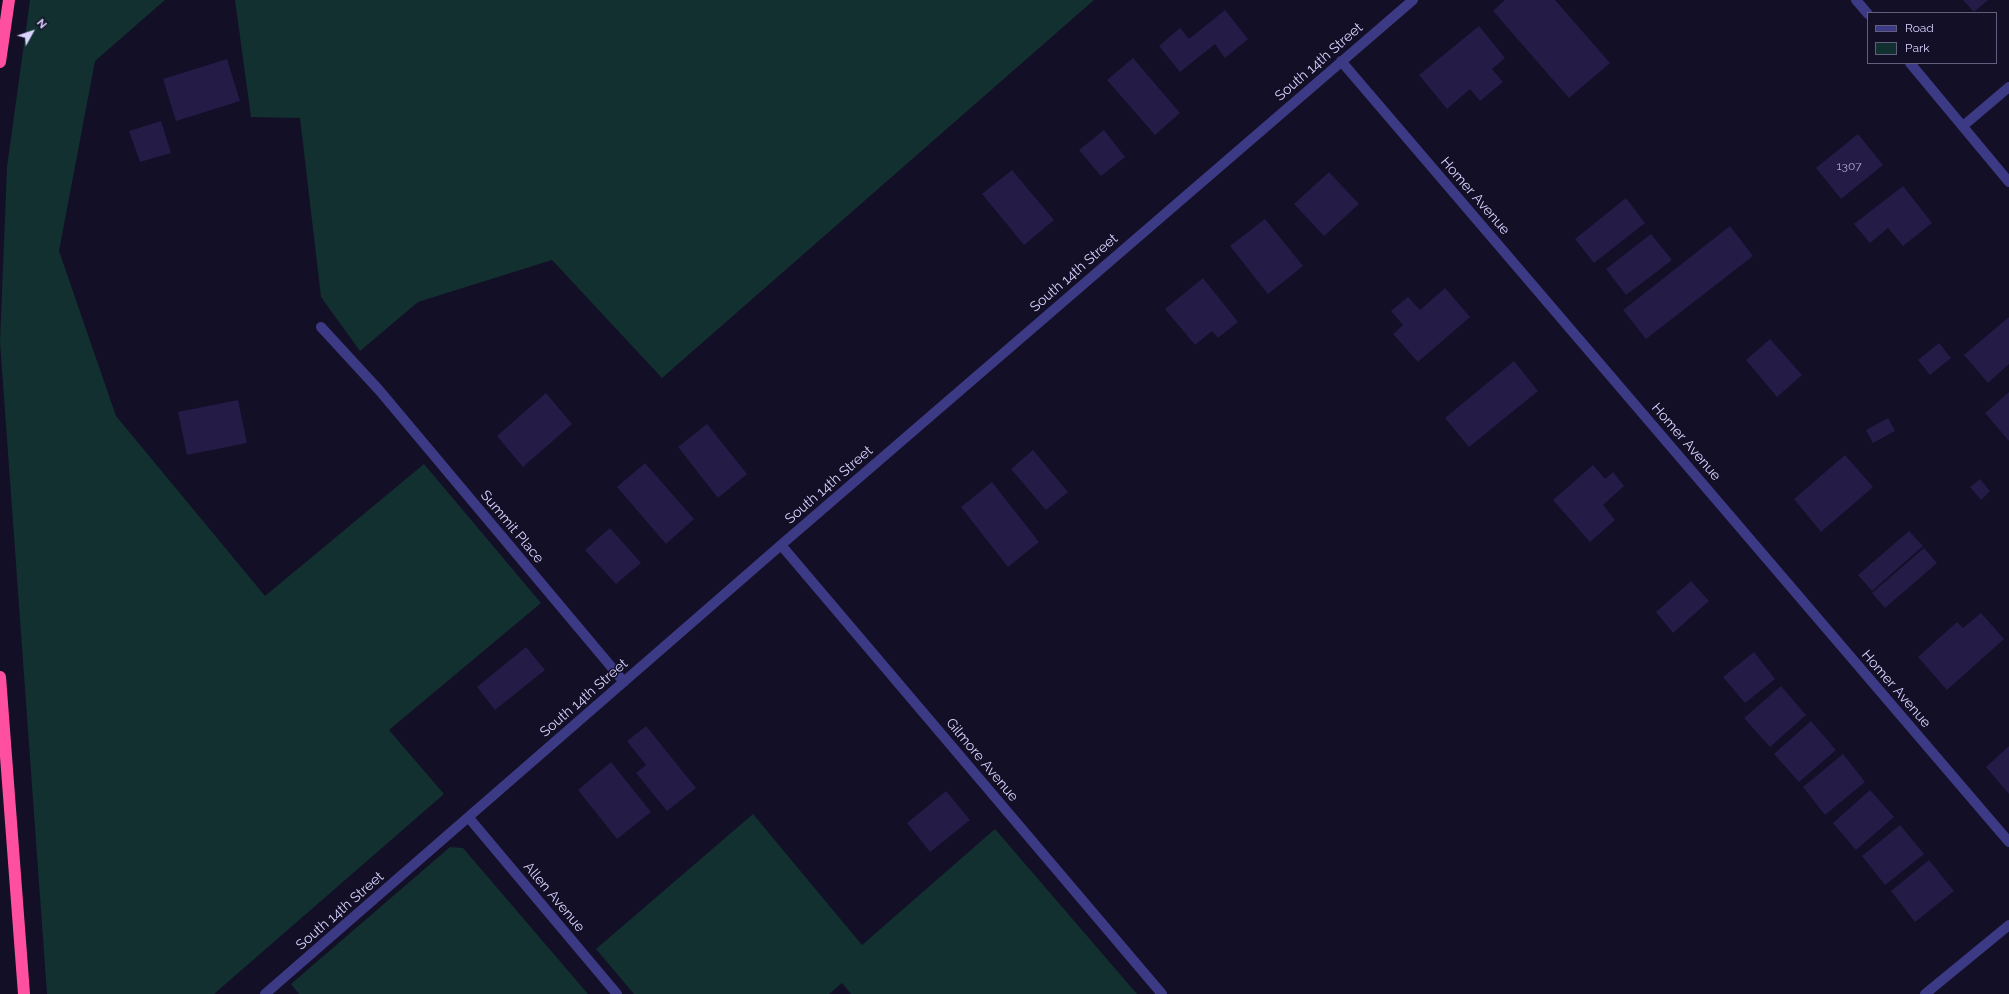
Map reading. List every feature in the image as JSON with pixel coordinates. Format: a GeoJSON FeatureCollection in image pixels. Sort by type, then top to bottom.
{"type":"FeatureCollection","features":[{"type":"Feature","properties":{"kind":"highway"},"geometry":{"type":"LineString","coordinates":[[0,62],[9,0]]}},
{"type":"Feature","properties":{"kind":"highway"},"geometry":{"type":"LineString","coordinates":[[0,677],[24,994]]}},
{"type":"Feature","properties":{"kind":"street","name":"South 14th Street"},"geometry":{"type":"LineString","coordinates":[[265,994],[781,545],[1413,0]]}},
{"type":"Feature","properties":{"kind":"street"},"geometry":{"type":"LineString","coordinates":[[1856,0],[1867,13]]}},
{"type":"Feature","properties":{"kind":"street","name":"Homer Avenue"},"geometry":{"type":"LineString","coordinates":[[1341,61],[2009,842]]}},
{"type":"Feature","properties":{"kind":"street"},"geometry":{"type":"LineString","coordinates":[[1911,64],[2009,182]]}},
{"type":"Feature","properties":{"kind":"street"},"geometry":{"type":"LineString","coordinates":[[1963,126],[2009,87]]}},
{"type":"Feature","properties":{"kind":"street","name":"Summit Place"},"geometry":{"type":"LineString","coordinates":[[321,327],[379,390],[624,682]]}},
{"type":"Feature","properties":{"kind":"street","name":"Gilmore Avenue"},"geometry":{"type":"LineString","coordinates":[[781,545],[1162,994]]}},
{"type":"Feature","properties":{"kind":"street","name":"Allen Avenue"},"geometry":{"type":"LineString","coordinates":[[469,818],[617,994]]}},
{"type":"Feature","properties":{"kind":"street"},"geometry":{"type":"LineString","coordinates":[[1926,994],[2009,925]]}},
{"type":"Feature","properties":{"kind":"green space"},"geometry":{"type":"Polygon","coordinates":[[[30,0],[165,0],[95,61],[59,251],[116,416],[265,596],[424,464],[541,603],[389,730],[444,794],[214,994],[47,994],[0,342],[7,167],[30,0]]]}},
{"type":"Feature","properties":{"kind":"green space"},"geometry":{"type":"Polygon","coordinates":[[[235,0],[1094,0],[662,378],[552,260],[418,302],[360,351],[321,297],[300,118],[251,117],[235,0]]]}},
{"type":"Feature","properties":{"kind":"green space"},"geometry":{"type":"Polygon","coordinates":[[[753,814],[862,945],[995,829],[1137,994],[851,994],[842,983],[829,994],[634,994],[596,949],[753,814]]]}},
{"type":"Feature","properties":{"kind":"green space"},"geometry":{"type":"Polygon","coordinates":[[[450,847],[463,848],[588,994],[299,994],[291,984],[450,847]]]}},
{"type":"Feature","properties":{"kind":"building"},"geometry":{"type":"Polygon","coordinates":[[[1505,0],[1555,0],[1610,63],[1569,98],[1493,11],[1505,0]]]}},
{"type":"Feature","properties":{"kind":"building"},"geometry":{"type":"Polygon","coordinates":[[[1963,0],[1988,0],[1974,12],[1963,0]]]}},
{"type":"Feature","properties":{"kind":"building"},"geometry":{"type":"Polygon","coordinates":[[[1225,10],[1248,39],[1225,58],[1215,44],[1180,72],[1159,46],[1180,28],[1189,39],[1225,10]]]}},
{"type":"Feature","properties":{"kind":"building"},"geometry":{"type":"Polygon","coordinates":[[[1479,26],[1505,58],[1492,69],[1503,82],[1480,101],[1470,89],[1447,109],[1419,75],[1479,26]]]}},
{"type":"Feature","properties":{"kind":"building"},"geometry":{"type":"Polygon","coordinates":[[[1133,58],[1180,113],[1155,135],[1107,80],[1133,58]]]}},
{"type":"Feature","properties":{"kind":"building"},"geometry":{"type":"Polygon","coordinates":[[[227,59],[240,101],[176,121],[163,79],[227,59]]]}},
{"type":"Feature","properties":{"kind":"building"},"geometry":{"type":"Polygon","coordinates":[[[161,121],[171,153],[140,162],[129,131],[161,121]]]}},
{"type":"Feature","properties":{"kind":"building"},"geometry":{"type":"Polygon","coordinates":[[[1104,130],[1125,157],[1101,176],[1079,150],[1104,130]]]}},
{"type":"Feature","properties":{"kind":"building"},"geometry":{"type":"Polygon","coordinates":[[[1858,134],[1883,165],[1841,199],[1816,168],[1858,134]]]}},
{"type":"Feature","properties":{"kind":"building"},"geometry":{"type":"Polygon","coordinates":[[[1012,170],[1054,220],[1024,245],[982,194],[1012,170]]]}},
{"type":"Feature","properties":{"kind":"building"},"geometry":{"type":"Polygon","coordinates":[[[1329,172],[1359,204],[1324,236],[1294,204],[1329,172]]]}},
{"type":"Feature","properties":{"kind":"building"},"geometry":{"type":"Polygon","coordinates":[[[1903,186],[1932,223],[1903,246],[1888,228],[1870,243],[1854,224],[1903,186]]]}},
{"type":"Feature","properties":{"kind":"building"},"geometry":{"type":"Polygon","coordinates":[[[1626,198],[1645,223],[1594,263],[1575,239],[1626,198]]]}},
{"type":"Feature","properties":{"kind":"building"},"geometry":{"type":"Polygon","coordinates":[[[1265,219],[1303,266],[1268,294],[1230,246],[1265,219]]]}},
{"type":"Feature","properties":{"kind":"building"},"geometry":{"type":"Polygon","coordinates":[[[1730,226],[1753,256],[1646,339],[1623,310],[1730,226]]]}},
{"type":"Feature","properties":{"kind":"building"},"geometry":{"type":"Polygon","coordinates":[[[1651,234],[1672,260],[1626,295],[1606,269],[1651,234]]]}},
{"type":"Feature","properties":{"kind":"building"},"geometry":{"type":"Polygon","coordinates":[[[1203,278],[1238,322],[1218,338],[1212,331],[1195,345],[1165,309],[1203,278]]]}},
{"type":"Feature","properties":{"kind":"building"},"geometry":{"type":"Polygon","coordinates":[[[1445,288],[1470,317],[1418,362],[1393,334],[1403,325],[1391,311],[1408,297],[1420,310],[1445,288]]]}},
{"type":"Feature","properties":{"kind":"building"},"geometry":{"type":"Polygon","coordinates":[[[2009,317],[2009,364],[1988,383],[1964,355],[2009,317]]]}},
{"type":"Feature","properties":{"kind":"building"},"geometry":{"type":"Polygon","coordinates":[[[1770,339],[1802,375],[1777,397],[1746,360],[1770,339]]]}},
{"type":"Feature","properties":{"kind":"building"},"geometry":{"type":"Polygon","coordinates":[[[1939,343],[1951,358],[1930,375],[1918,360],[1939,343]]]}},
{"type":"Feature","properties":{"kind":"building"},"geometry":{"type":"Polygon","coordinates":[[[1514,361],[1538,391],[1469,447],[1445,418],[1514,361]]]}},
{"type":"Feature","properties":{"kind":"building"},"geometry":{"type":"Polygon","coordinates":[[[2009,392],[2009,441],[1985,413],[2009,392]]]}},
{"type":"Feature","properties":{"kind":"building"},"geometry":{"type":"Polygon","coordinates":[[[546,393],[572,424],[523,467],[497,436],[546,393]]]}},
{"type":"Feature","properties":{"kind":"building"},"geometry":{"type":"Polygon","coordinates":[[[238,400],[247,443],[187,455],[178,412],[238,400]]]}},
{"type":"Feature","properties":{"kind":"building"},"geometry":{"type":"Polygon","coordinates":[[[1888,418],[1895,431],[1873,443],[1866,430],[1888,418]]]}},
{"type":"Feature","properties":{"kind":"building"},"geometry":{"type":"Polygon","coordinates":[[[707,424],[747,474],[718,498],[678,447],[707,424]]]}},
{"type":"Feature","properties":{"kind":"building"},"geometry":{"type":"Polygon","coordinates":[[[1033,450],[1068,492],[1046,510],[1011,469],[1033,450]]]}},
{"type":"Feature","properties":{"kind":"building"},"geometry":{"type":"Polygon","coordinates":[[[1845,455],[1873,487],[1821,532],[1794,499],[1845,455]]]}},
{"type":"Feature","properties":{"kind":"building"},"geometry":{"type":"Polygon","coordinates":[[[645,463],[694,519],[666,544],[617,487],[645,463]]]}},
{"type":"Feature","properties":{"kind":"building"},"geometry":{"type":"Polygon","coordinates":[[[1593,465],[1605,479],[1613,472],[1624,486],[1603,505],[1615,520],[1590,542],[1553,500],[1593,465]]]}},
{"type":"Feature","properties":{"kind":"building"},"geometry":{"type":"Polygon","coordinates":[[[1980,479],[1990,491],[1981,500],[1970,487],[1980,479]]]}},
{"type":"Feature","properties":{"kind":"building"},"geometry":{"type":"Polygon","coordinates":[[[992,482],[1039,542],[1008,567],[961,507],[992,482]]]}},
{"type":"Feature","properties":{"kind":"building"},"geometry":{"type":"Polygon","coordinates":[[[610,528],[641,563],[616,584],[585,550],[610,528]]]}},
{"type":"Feature","properties":{"kind":"building"},"geometry":{"type":"Polygon","coordinates":[[[1909,531],[1923,546],[1872,591],[1858,575],[1909,531]]]}},
{"type":"Feature","properties":{"kind":"building"},"geometry":{"type":"Polygon","coordinates":[[[1924,548],[1937,563],[1885,608],[1872,593],[1924,548]]]}},
{"type":"Feature","properties":{"kind":"building"},"geometry":{"type":"Polygon","coordinates":[[[1691,581],[1709,601],[1673,633],[1656,612],[1691,581]]]}},
{"type":"Feature","properties":{"kind":"building"},"geometry":{"type":"Polygon","coordinates":[[[1981,613],[2004,639],[1947,690],[1918,657],[1957,622],[1963,628],[1981,613]]]}},
{"type":"Feature","properties":{"kind":"building"},"geometry":{"type":"Polygon","coordinates":[[[526,647],[545,670],[495,710],[477,687],[526,647]]]}},
{"type":"Feature","properties":{"kind":"building"},"geometry":{"type":"Polygon","coordinates":[[[1754,652],[1775,679],[1745,703],[1723,677],[1754,652]]]}},
{"type":"Feature","properties":{"kind":"building"},"geometry":{"type":"Polygon","coordinates":[[[1781,686],[1806,715],[1770,747],[1744,718],[1781,686]]]}},
{"type":"Feature","properties":{"kind":"building"},"geometry":{"type":"Polygon","coordinates":[[[1811,721],[1836,750],[1799,782],[1774,754],[1811,721]]]}},
{"type":"Feature","properties":{"kind":"building"},"geometry":{"type":"Polygon","coordinates":[[[646,726],[696,788],[667,811],[636,773],[646,765],[627,741],[646,726]]]}},
{"type":"Feature","properties":{"kind":"building"},"geometry":{"type":"Polygon","coordinates":[[[2009,746],[2009,794],[1986,767],[2009,746]]]}},
{"type":"Feature","properties":{"kind":"building"},"geometry":{"type":"Polygon","coordinates":[[[1843,754],[1865,782],[1825,815],[1803,787],[1843,754]]]}},
{"type":"Feature","properties":{"kind":"building"},"geometry":{"type":"Polygon","coordinates":[[[611,762],[651,812],[617,839],[578,790],[611,762]]]}},
{"type":"Feature","properties":{"kind":"building"},"geometry":{"type":"Polygon","coordinates":[[[1870,790],[1894,817],[1856,850],[1833,823],[1870,790]]]}},
{"type":"Feature","properties":{"kind":"building"},"geometry":{"type":"Polygon","coordinates":[[[946,791],[970,820],[930,852],[907,823],[946,791]]]}},
{"type":"Feature","properties":{"kind":"building"},"geometry":{"type":"Polygon","coordinates":[[[1900,825],[1924,854],[1885,885],[1862,856],[1900,825]]]}},
{"type":"Feature","properties":{"kind":"building"},"geometry":{"type":"Polygon","coordinates":[[[1929,860],[1954,891],[1915,922],[1891,891],[1929,860]]]}}]}
